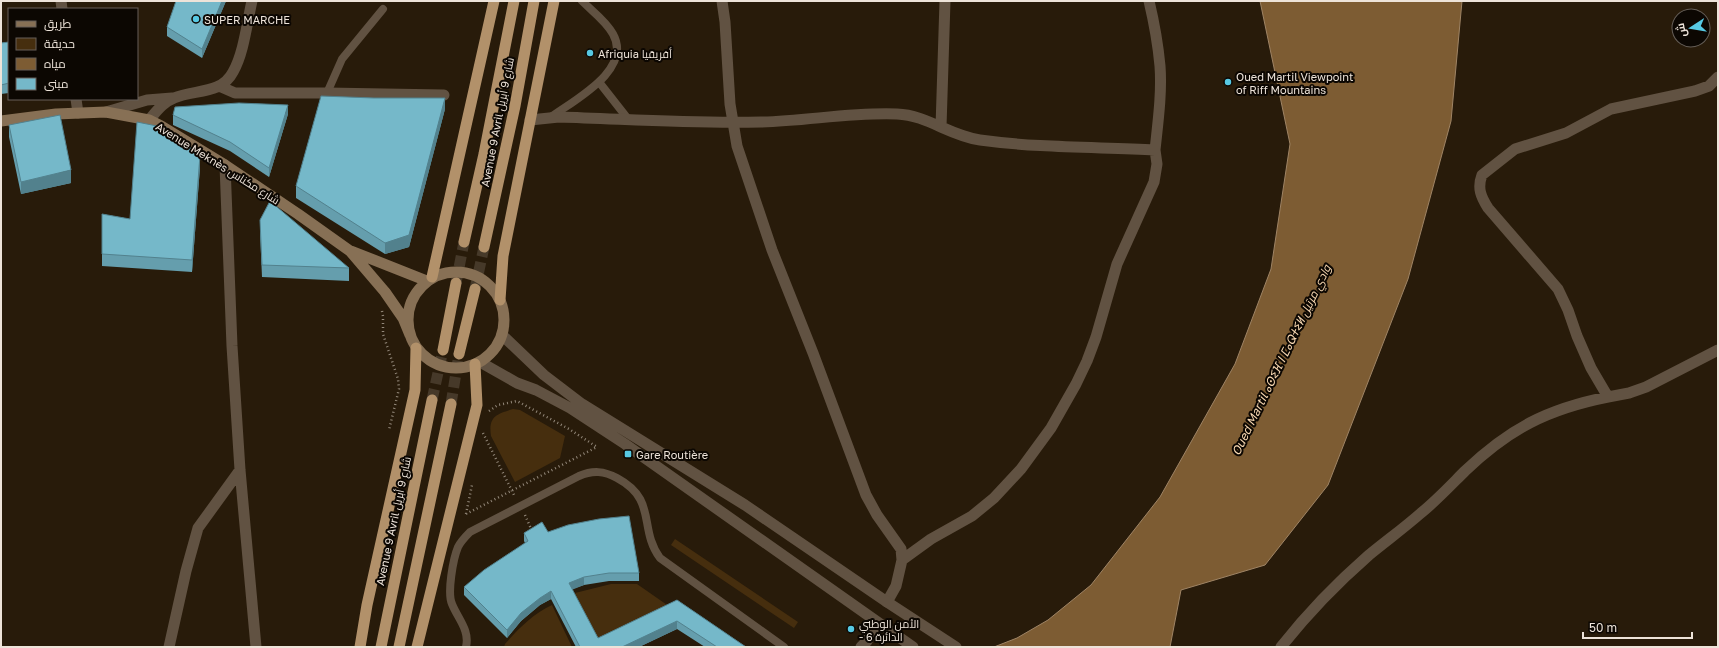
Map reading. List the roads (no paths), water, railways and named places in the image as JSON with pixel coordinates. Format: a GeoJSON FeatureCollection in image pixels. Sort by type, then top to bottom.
{"type":"FeatureCollection","features":[{"type":"Feature","properties":{"kind":"highway"},"geometry":{"type":"LineString","coordinates":[[430,279],[442,241],[494,1]]}},
{"type":"Feature","properties":{"kind":"highway","name":"Avenue 9 Avril شارع 9 أبريل"},"geometry":{"type":"LineString","coordinates":[[464,242],[484,154],[514,1]]}},
{"type":"Feature","properties":{"kind":"highway","name":"Avenue 9 Avril شارع 9 أبريل"},"geometry":{"type":"LineString","coordinates":[[484,247],[515,106],[534,1]]}},
{"type":"Feature","properties":{"kind":"highway"},"geometry":{"type":"LineString","coordinates":[[500,300],[503,256],[554,1]]}},
{"type":"Feature","properties":{"kind":"highway"},"geometry":{"type":"LineString","coordinates":[[443,350],[456,283]]}},
{"type":"Feature","properties":{"kind":"highway"},"geometry":{"type":"LineString","coordinates":[[459,354],[475,289]]}},
{"type":"Feature","properties":{"kind":"highway"},"geometry":{"type":"LineString","coordinates":[[360,647],[369,597],[414,390],[416,348]]}},
{"type":"Feature","properties":{"kind":"highway"},"geometry":{"type":"LineString","coordinates":[[417,647],[476,404],[477,363]]}},
{"type":"Feature","properties":{"kind":"highway","name":"Avenue 9 Avril شارع 9 أبريل"},"geometry":{"type":"LineString","coordinates":[[381,647],[432,400]]}},
{"type":"Feature","properties":{"kind":"highway"},"geometry":{"type":"LineString","coordinates":[[399,647],[451,404]]}},
{"type":"Feature","properties":{"kind":"main road","name":"Avenue Meknès شارع مكناس"},"geometry":{"type":"LineString","coordinates":[[1,121],[78,112],[106,112],[149,120],[176,134],[298,214],[350,251],[385,292],[403,318],[410,335]]}},
{"type":"Feature","properties":{"kind":"main road","name":"Avenue Meknès شارع مكناس"},"geometry":{"type":"LineString","coordinates":[[350,251],[430,279]]}},
{"type":"Feature","properties":{"kind":"main road"},"geometry":{"type":"LineString","coordinates":[[454,271],[473,275],[490,286],[500,300],[504,312],[502,335],[489,355],[477,363],[460,368],[441,366],[424,356],[416,348],[410,335],[409,306],[416,292],[430,279],[454,271]]}},
{"type":"Feature","properties":{"kind":"street"},"geometry":{"type":"LineString","coordinates":[[149,120],[166,102],[175,98],[219,86],[227,81],[233,72],[240,54],[252,1]]}},
{"type":"Feature","properties":{"kind":"street"},"geometry":{"type":"LineString","coordinates":[[722,1],[725,22],[732,123],[741,159],[772,250],[813,353],[862,484],[877,516],[901,549],[902,560],[896,586],[887,602]]}},
{"type":"Feature","properties":{"kind":"street"},"geometry":{"type":"LineString","coordinates":[[941,126],[945,1]]}},
{"type":"Feature","properties":{"kind":"street"},"geometry":{"type":"LineString","coordinates":[[902,560],[931,538],[972,516],[994,498],[1021,469],[1051,428],[1070,395],[1086,360],[1096,337],[1117,264],[1154,182],[1157,164],[1155,150],[1160,91],[1160,66],[1156,32],[1149,1]]}},
{"type":"Feature","properties":{"kind":"street"},"geometry":{"type":"LineString","coordinates":[[1608,397],[1591,368],[1558,289],[1488,208],[1481,198],[1479,180],[1486,170],[1515,149],[1566,133],[1611,109],[1695,91],[1709,86],[1718,78]]}},
{"type":"Feature","properties":{"kind":"street"},"geometry":{"type":"LineString","coordinates":[[219,86],[235,93],[444,95]]}},
{"type":"Feature","properties":{"kind":"street"},"geometry":{"type":"LineString","coordinates":[[106,112],[147,100],[175,98]]}},
{"type":"Feature","properties":{"kind":"street"},"geometry":{"type":"LineString","coordinates":[[76,100],[78,112]]}},
{"type":"Feature","properties":{"kind":"street"},"geometry":{"type":"LineString","coordinates":[[530,120],[551,116],[732,123],[794,121],[856,114],[897,114],[912,115],[967,138],[980,140],[1052,146],[1155,150]]}},
{"type":"Feature","properties":{"kind":"street"},"geometry":{"type":"LineString","coordinates":[[225,166],[232,346],[240,470],[256,647]]}},
{"type":"Feature","properties":{"kind":"street"},"geometry":{"type":"LineString","coordinates":[[502,335],[544,375],[582,404],[745,505],[887,602],[952,644]]}},
{"type":"Feature","properties":{"kind":"street"},"geometry":{"type":"LineString","coordinates":[[1281,647],[1304,619],[1368,556],[1438,499],[1465,472],[1500,441],[1538,418],[1574,405],[1629,393],[1646,387],[1718,350]]}},
{"type":"Feature","properties":{"kind":"street"},"geometry":{"type":"LineString","coordinates":[[477,363],[517,383],[536,390],[576,412],[625,444],[913,647]]}},
{"type":"Feature","properties":{"kind":"street"},"geometry":{"type":"LineString","coordinates":[[169,647],[186,571],[198,528],[240,470]]}},
{"type":"Feature","properties":{"kind":"street"},"geometry":{"type":"LineString","coordinates":[[861,647],[868,641],[877,623]]}},
{"type":"Feature","properties":{"kind":"lane"},"geometry":{"type":"LineString","coordinates":[[551,116],[599,82],[613,66],[617,48],[616,41],[609,27],[582,1]]}},
{"type":"Feature","properties":{"kind":"lane"},"geometry":{"type":"LineString","coordinates":[[327,93],[342,59],[383,9]]}},
{"type":"Feature","properties":{"kind":"lane"},"geometry":{"type":"LineString","coordinates":[[599,82],[628,119]]}},
{"type":"Feature","properties":{"kind":"lane"},"geometry":{"type":"LineString","coordinates":[[466,647],[466,631],[451,604],[450,593],[454,560],[458,547],[463,538],[470,532],[579,476],[590,472],[609,473],[628,484],[639,495],[644,506],[651,542],[654,550],[660,558],[784,647]]}},
{"type":"Feature","properties":{"kind":"water","name":"Oued Martil ⴰⵙⵉⴼ ⵏ ⵎⴰⵕⵜⵉⵍ وادي مرتيل"},"geometry":{"type":"Polygon","coordinates":[[[1260,1],[1462,1],[1451,121],[1408,279],[1328,485],[1265,565],[1181,590],[1170,647],[994,647],[1017,638],[1048,620],[1091,585],[1160,497],[1235,364],[1271,269],[1290,144],[1260,1]]]}},
{"type":"Feature","properties":{"kind":"tunnel"},"geometry":{"type":"LineString","coordinates":[[456,283],[464,242]]}},
{"type":"Feature","properties":{"kind":"tunnel"},"geometry":{"type":"LineString","coordinates":[[475,289],[484,247]]}},
{"type":"Feature","properties":{"kind":"tunnel"},"geometry":{"type":"LineString","coordinates":[[432,400],[443,350]]}},
{"type":"Feature","properties":{"kind":"tunnel"},"geometry":{"type":"LineString","coordinates":[[451,404],[459,354]]}},
{"type":"Feature","properties":{"kind":"place","name":"SUPER MARCHE"},"geometry":{"type":"Point","coordinates":[196,19]}},
{"type":"Feature","properties":{"kind":"place","name":"Afriquia أفريقيا"},"geometry":{"type":"Point","coordinates":[590,53]}},
{"type":"Feature","properties":{"kind":"place","name":"Oued Martil Viewpoint of Riff Mountains"},"geometry":{"type":"Point","coordinates":[1228,82]}},
{"type":"Feature","properties":{"kind":"place","name":"Gare Routière"},"geometry":{"type":"Point","coordinates":[628,454]}},
{"type":"Feature","properties":{"kind":"place","name":"الأمن الوطني - الدائرة 6"},"geometry":{"type":"Point","coordinates":[851,629]}}]}
